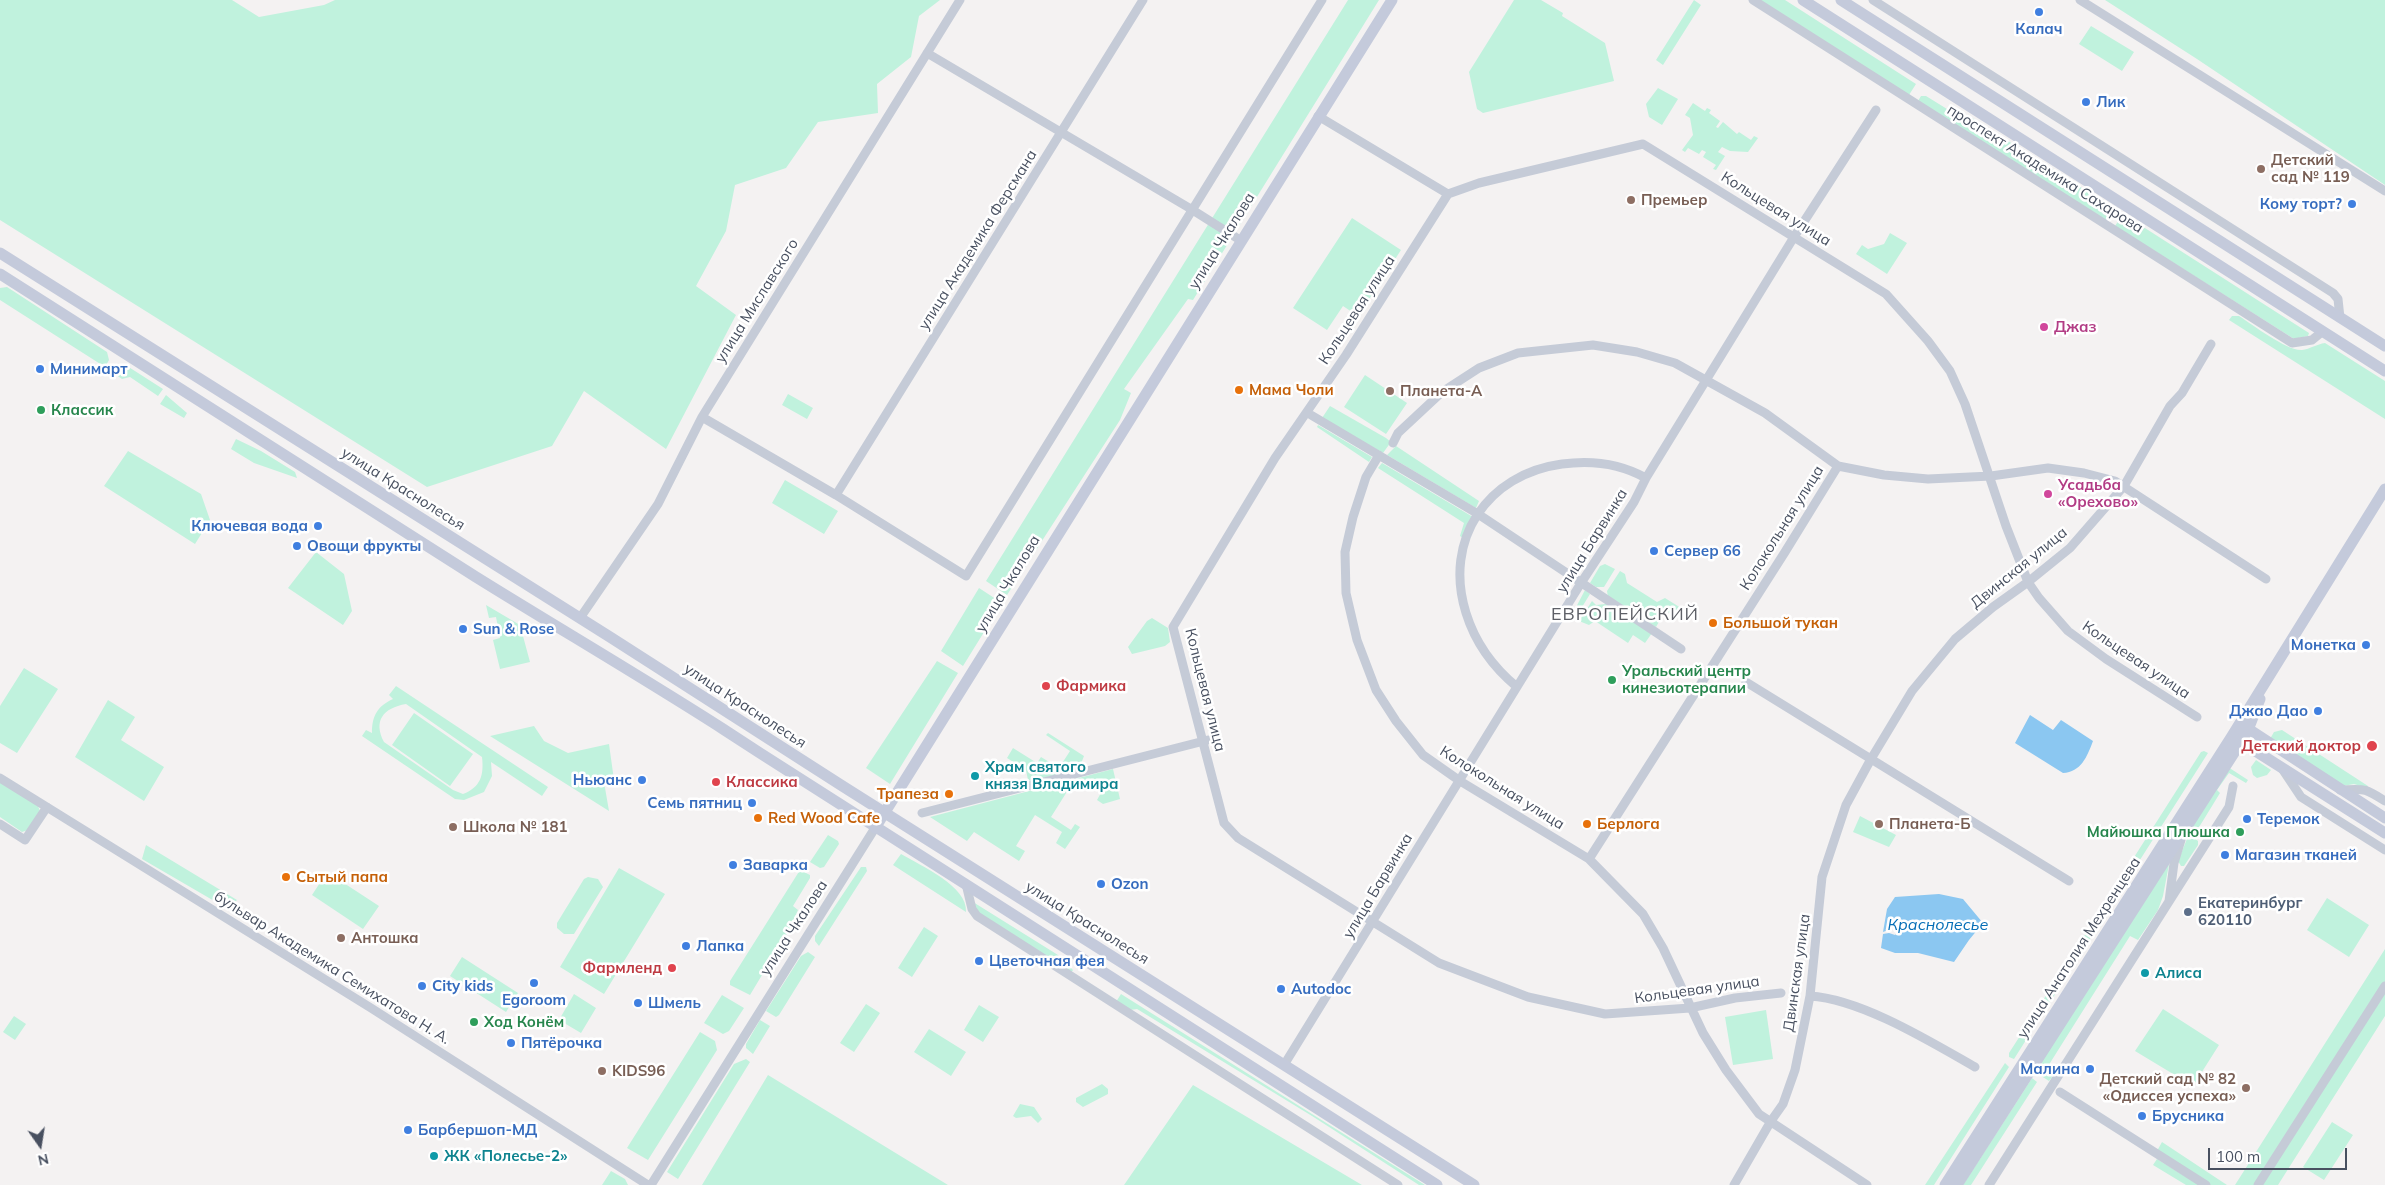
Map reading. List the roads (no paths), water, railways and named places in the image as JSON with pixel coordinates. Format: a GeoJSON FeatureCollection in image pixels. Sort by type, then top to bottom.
{"type":"FeatureCollection","features":[{"type":"Feature","properties":{"kind":"street","name":"улица Миславского"},"geometry":{"type":"LineString","coordinates":[[580,618],[658,504],[702,417],[960,0]]}},
{"type":"Feature","properties":{"kind":"street","name":"улица Академика Ферсмана"},"geometry":{"type":"LineString","coordinates":[[836,495],[1144,0]]}},
{"type":"Feature","properties":{"kind":"street"},"geometry":{"type":"LineString","coordinates":[[702,417],[836,495],[966,576],[1191,208],[1322,0]]}},
{"type":"Feature","properties":{"kind":"street","name":"улица Чкалова"},"geometry":{"type":"LineString","coordinates":[[650,1185],[1392,0]]}},
{"type":"Feature","properties":{"kind":"street","name":"проспект Академика Сахарова"},"geometry":{"type":"LineString","coordinates":[[1752,0],[2292,343],[2312,340],[2324,331]]}},
{"type":"Feature","properties":{"kind":"street","name":"проспект Академика Сахарова"},"geometry":{"type":"LineString","coordinates":[[1803,0],[2324,331],[2385,372]]}},
{"type":"Feature","properties":{"kind":"street","name":"проспект Академика Сахарова"},"geometry":{"type":"LineString","coordinates":[[1841,0],[2385,346]]}},
{"type":"Feature","properties":{"kind":"street"},"geometry":{"type":"LineString","coordinates":[[1873,0],[2333,294],[2338,299],[2340,318]]}},
{"type":"Feature","properties":{"kind":"street"},"geometry":{"type":"LineString","coordinates":[[2080,0],[2385,191]]}},
{"type":"Feature","properties":{"kind":"street"},"geometry":{"type":"LineString","coordinates":[[927,53],[1191,208],[1240,240]]}},
{"type":"Feature","properties":{"kind":"street","name":"улица Барвинка"},"geometry":{"type":"LineString","coordinates":[[1284,1065],[1581,583],[1634,502],[1646,478],[1794,237],[1876,110]]}},
{"type":"Feature","properties":{"kind":"street"},"geometry":{"type":"LineString","coordinates":[[1318,116],[1448,194]]}},
{"type":"Feature","properties":{"kind":"street","name":"Кольцевая улица"},"geometry":{"type":"LineString","coordinates":[[1781,993],[1735,998],[1690,1008],[1604,1014],[1528,997],[1439,962],[1238,838],[1224,823],[1206,740],[1173,627],[1270,465],[1308,407],[1346,355],[1448,194],[1479,182],[1643,144],[1886,294],[1928,341],[1950,371],[1965,404],[1991,476],[2006,526],[2028,582],[2068,631],[2106,659],[2197,717]]}},
{"type":"Feature","properties":{"kind":"street","name":"улица Краснолесья"},"geometry":{"type":"LineString","coordinates":[[0,254],[580,618],[1474,1185]]}},
{"type":"Feature","properties":{"kind":"street","name":"улица Краснолесья"},"geometry":{"type":"LineString","coordinates":[[1,275],[481,580],[577,637],[1437,1185]]}},
{"type":"Feature","properties":{"kind":"street","name":"Двинская улица"},"geometry":{"type":"LineString","coordinates":[[1734,1185],[1783,1104],[1795,1070],[1810,996],[1822,877],[1846,805],[1872,759],[1912,692],[1955,639],[1993,607],[2070,548],[2124,486],[2170,406],[2182,393],[2211,344]]}},
{"type":"Feature","properties":{"kind":"street","name":"Колокольная улица"},"geometry":{"type":"LineString","coordinates":[[1393,443],[1398,433],[1442,392],[1479,368],[1518,352],[1593,346],[1636,352],[1675,363],[1765,413],[1838,466],[1884,476],[1928,479],[1991,476],[2048,468],[2084,473],[2115,482],[2266,579]]}},
{"type":"Feature","properties":{"kind":"street"},"geometry":{"type":"LineString","coordinates":[[1311,415],[1478,514],[1681,649]]}},
{"type":"Feature","properties":{"kind":"street","name":"Колокольная улица"},"geometry":{"type":"LineString","coordinates":[[1379,455],[1363,485],[1353,517],[1345,552],[1346,593],[1357,640],[1376,690],[1396,721],[1423,755],[1460,781],[1589,859],[1643,914],[1663,948],[1690,1008],[1726,1070],[1760,1114],[1867,1185]]}},
{"type":"Feature","properties":{"kind":"street"},"geometry":{"type":"LineString","coordinates":[[1517,687],[1500,673],[1487,655],[1473,633],[1464,604],[1460,572],[1461,555],[1482,506],[1504,484],[1526,472],[1549,466],[1576,462],[1603,464],[1628,468],[1646,478]]}},
{"type":"Feature","properties":{"kind":"street","name":"Колокольная улица"},"geometry":{"type":"LineString","coordinates":[[1589,859],[1763,585],[1786,552],[1838,466]]}},
{"type":"Feature","properties":{"kind":"street","name":"улица Анатолия Мехренцева"},"geometry":{"type":"LineString","coordinates":[[1945,1185],[2236,739],[2269,676],[2385,489]]}},
{"type":"Feature","properties":{"kind":"street"},"geometry":{"type":"LineString","coordinates":[[481,580],[492,563]]}},
{"type":"Feature","properties":{"kind":"street"},"geometry":{"type":"LineString","coordinates":[[1746,682],[2069,881]]}},
{"type":"Feature","properties":{"kind":"street"},"geometry":{"type":"LineString","coordinates":[[2244,726],[2385,818]]}},
{"type":"Feature","properties":{"kind":"street"},"geometry":{"type":"LineString","coordinates":[[2236,739],[2385,833]]}},
{"type":"Feature","properties":{"kind":"street","name":"улица Анатолия Мехренцева"},"geometry":{"type":"LineString","coordinates":[[1957,1185],[2184,831],[2236,739]]}},
{"type":"Feature","properties":{"kind":"street"},"geometry":{"type":"LineString","coordinates":[[922,813],[1206,740]]}},
{"type":"Feature","properties":{"kind":"street"},"geometry":{"type":"LineString","coordinates":[[2281,768],[2301,797],[2385,850]]}},
{"type":"Feature","properties":{"kind":"street","name":"бульвар Академика Семихатова Н. А."},"geometry":{"type":"LineString","coordinates":[[0,778],[372,1008],[650,1185]]}},
{"type":"Feature","properties":{"kind":"street","name":"улица Анатолия Мехренцева"},"geometry":{"type":"LineString","coordinates":[[1989,1185],[2229,807],[2233,786]]}},
{"type":"Feature","properties":{"kind":"street"},"geometry":{"type":"LineString","coordinates":[[2340,790],[2358,787],[2367,789],[2385,801]]}},
{"type":"Feature","properties":{"kind":"street"},"geometry":{"type":"LineString","coordinates":[[0,824],[25,840],[47,807]]}},
{"type":"Feature","properties":{"kind":"street","name":"улица Анатолия Мехренцева"},"geometry":{"type":"LineString","coordinates":[[2169,904],[2174,863],[2184,831]]}},
{"type":"Feature","properties":{"kind":"street"},"geometry":{"type":"LineString","coordinates":[[2174,863],[2180,870],[2190,870]]}},
{"type":"Feature","properties":{"kind":"street"},"geometry":{"type":"LineString","coordinates":[[966,884],[972,909],[977,916],[1398,1185]]}},
{"type":"Feature","properties":{"kind":"street"},"geometry":{"type":"LineString","coordinates":[[2258,1185],[2385,986]]}},
{"type":"Feature","properties":{"kind":"street"},"geometry":{"type":"LineString","coordinates":[[1810,996],[1848,1005],[1911,1031],[1975,1067]]}},
{"type":"Feature","properties":{"kind":"street"},"geometry":{"type":"LineString","coordinates":[[2060,1092],[2206,1185]]}},
{"type":"Feature","properties":{"kind":"water"},"geometry":{"type":"Polygon","coordinates":[[[2030,715],[2053,730],[2061,720],[2093,741],[2086,758],[2079,767],[2063,773],[2015,743],[2030,715]]]}},
{"type":"Feature","properties":{"kind":"water","name":"Краснолесье"},"geometry":{"type":"Polygon","coordinates":[[[1939,894],[1963,899],[1983,923],[1954,962],[1918,953],[1895,953],[1881,948],[1883,934],[1895,935],[1900,931],[1897,925],[1893,924],[1888,930],[1883,932],[1887,909],[1895,897],[1939,894]]]}},
{"type":"Feature","properties":{"kind":"place","name":"Калач"},"geometry":{"type":"Point","coordinates":[2039,12]}},
{"type":"Feature","properties":{"kind":"place","name":"Лик"},"geometry":{"type":"Point","coordinates":[2086,102]}},
{"type":"Feature","properties":{"kind":"place","name":"Детский сад № 119"},"geometry":{"type":"Point","coordinates":[2261,169]}},
{"type":"Feature","properties":{"kind":"place","name":"Премьер"},"geometry":{"type":"Point","coordinates":[1631,200]}},
{"type":"Feature","properties":{"kind":"place","name":"Кому торт?"},"geometry":{"type":"Point","coordinates":[2352,204]}},
{"type":"Feature","properties":{"kind":"place","name":"Джаз"},"geometry":{"type":"Point","coordinates":[2044,327]}},
{"type":"Feature","properties":{"kind":"place","name":"Минимарт"},"geometry":{"type":"Point","coordinates":[40,369]}},
{"type":"Feature","properties":{"kind":"place","name":"Мама Чоли"},"geometry":{"type":"Point","coordinates":[1239,390]}},
{"type":"Feature","properties":{"kind":"place","name":"Планета-А"},"geometry":{"type":"Point","coordinates":[1390,391]}},
{"type":"Feature","properties":{"kind":"place","name":"Классик"},"geometry":{"type":"Point","coordinates":[41,410]}},
{"type":"Feature","properties":{"kind":"place","name":"Усадьба «Орехово»"},"geometry":{"type":"Point","coordinates":[2048,494]}},
{"type":"Feature","properties":{"kind":"place","name":"Ключевая вода"},"geometry":{"type":"Point","coordinates":[318,526]}},
{"type":"Feature","properties":{"kind":"place","name":"Овощи фрукты"},"geometry":{"type":"Point","coordinates":[297,546]}},
{"type":"Feature","properties":{"kind":"place","name":"Сервер 66"},"geometry":{"type":"Point","coordinates":[1654,551]}},
{"type":"Feature","properties":{"kind":"place","name":"Большой тукан"},"geometry":{"type":"Point","coordinates":[1713,623]}},
{"type":"Feature","properties":{"kind":"place","name":"Sun & Rose"},"geometry":{"type":"Point","coordinates":[463,629]}},
{"type":"Feature","properties":{"kind":"place","name":"Монетка"},"geometry":{"type":"Point","coordinates":[2366,645]}},
{"type":"Feature","properties":{"kind":"place","name":"Уральский центр кинезиотерапии"},"geometry":{"type":"Point","coordinates":[1612,680]}},
{"type":"Feature","properties":{"kind":"place","name":"Фармика"},"geometry":{"type":"Point","coordinates":[1046,686]}},
{"type":"Feature","properties":{"kind":"place","name":"Джао Дао"},"geometry":{"type":"Point","coordinates":[2318,711]}},
{"type":"Feature","properties":{"kind":"place","name":"Детский доктор"},"geometry":{"type":"Point","coordinates":[2372,746]}},
{"type":"Feature","properties":{"kind":"place","name":"Храм святого князя Владимира"},"geometry":{"type":"Point","coordinates":[975,776]}},
{"type":"Feature","properties":{"kind":"place","name":"Ньюанс"},"geometry":{"type":"Point","coordinates":[642,780]}},
{"type":"Feature","properties":{"kind":"place","name":"Классика"},"geometry":{"type":"Point","coordinates":[716,782]}},
{"type":"Feature","properties":{"kind":"place","name":"Трапеза"},"geometry":{"type":"Point","coordinates":[949,794]}},
{"type":"Feature","properties":{"kind":"place","name":"Семь пятниц"},"geometry":{"type":"Point","coordinates":[752,803]}},
{"type":"Feature","properties":{"kind":"place","name":"Red Wood Cafe"},"geometry":{"type":"Point","coordinates":[758,818]}},
{"type":"Feature","properties":{"kind":"place","name":"Теремок"},"geometry":{"type":"Point","coordinates":[2247,819]}},
{"type":"Feature","properties":{"kind":"place","name":"Берлога"},"geometry":{"type":"Point","coordinates":[1587,824]}},
{"type":"Feature","properties":{"kind":"place","name":"Планета-Б"},"geometry":{"type":"Point","coordinates":[1879,824]}},
{"type":"Feature","properties":{"kind":"place","name":"Школа № 181"},"geometry":{"type":"Point","coordinates":[453,827]}},
{"type":"Feature","properties":{"kind":"place","name":"Майюшка Плюшка"},"geometry":{"type":"Point","coordinates":[2240,832]}},
{"type":"Feature","properties":{"kind":"place","name":"Магазин тканей"},"geometry":{"type":"Point","coordinates":[2225,855]}},
{"type":"Feature","properties":{"kind":"place","name":"Заварка"},"geometry":{"type":"Point","coordinates":[733,865]}},
{"type":"Feature","properties":{"kind":"place","name":"Сытый папа"},"geometry":{"type":"Point","coordinates":[286,877]}},
{"type":"Feature","properties":{"kind":"place","name":"Ozon"},"geometry":{"type":"Point","coordinates":[1101,884]}},
{"type":"Feature","properties":{"kind":"place","name":"Екатеринбург 620110"},"geometry":{"type":"Point","coordinates":[2188,912]}},
{"type":"Feature","properties":{"kind":"place","name":"Антошка"},"geometry":{"type":"Point","coordinates":[341,938]}},
{"type":"Feature","properties":{"kind":"place","name":"Лапка"},"geometry":{"type":"Point","coordinates":[686,946]}},
{"type":"Feature","properties":{"kind":"place","name":"Цветочная фея"},"geometry":{"type":"Point","coordinates":[979,961]}},
{"type":"Feature","properties":{"kind":"place","name":"Фармленд"},"geometry":{"type":"Point","coordinates":[672,968]}},
{"type":"Feature","properties":{"kind":"place","name":"Алиса"},"geometry":{"type":"Point","coordinates":[2145,973]}},
{"type":"Feature","properties":{"kind":"place","name":"Egoroom"},"geometry":{"type":"Point","coordinates":[534,983]}},
{"type":"Feature","properties":{"kind":"place","name":"City kids"},"geometry":{"type":"Point","coordinates":[422,986]}},
{"type":"Feature","properties":{"kind":"place","name":"Autodoc"},"geometry":{"type":"Point","coordinates":[1281,989]}},
{"type":"Feature","properties":{"kind":"place","name":"Шмель"},"geometry":{"type":"Point","coordinates":[638,1003]}},
{"type":"Feature","properties":{"kind":"place","name":"Ход Конём"},"geometry":{"type":"Point","coordinates":[474,1022]}},
{"type":"Feature","properties":{"kind":"place","name":"Пятёрочка"},"geometry":{"type":"Point","coordinates":[511,1043]}},
{"type":"Feature","properties":{"kind":"place","name":"Малина"},"geometry":{"type":"Point","coordinates":[2090,1069]}},
{"type":"Feature","properties":{"kind":"place","name":"KIDS96"},"geometry":{"type":"Point","coordinates":[602,1071]}},
{"type":"Feature","properties":{"kind":"place","name":"Детский сад № 82 «Одиссея успеха»"},"geometry":{"type":"Point","coordinates":[2246,1088]}},
{"type":"Feature","properties":{"kind":"place","name":"Брусника"},"geometry":{"type":"Point","coordinates":[2142,1116]}},
{"type":"Feature","properties":{"kind":"place","name":"Барбершоп-МД"},"geometry":{"type":"Point","coordinates":[408,1130]}},
{"type":"Feature","properties":{"kind":"place","name":"ЖК «Полесье-2»"},"geometry":{"type":"Point","coordinates":[434,1156]}},
{"type":"Feature","properties":{"kind":"district","name":"ЕВРОПЕЙСКИЙ"},"geometry":{"type":"Point","coordinates":[1625,615]}}]}
